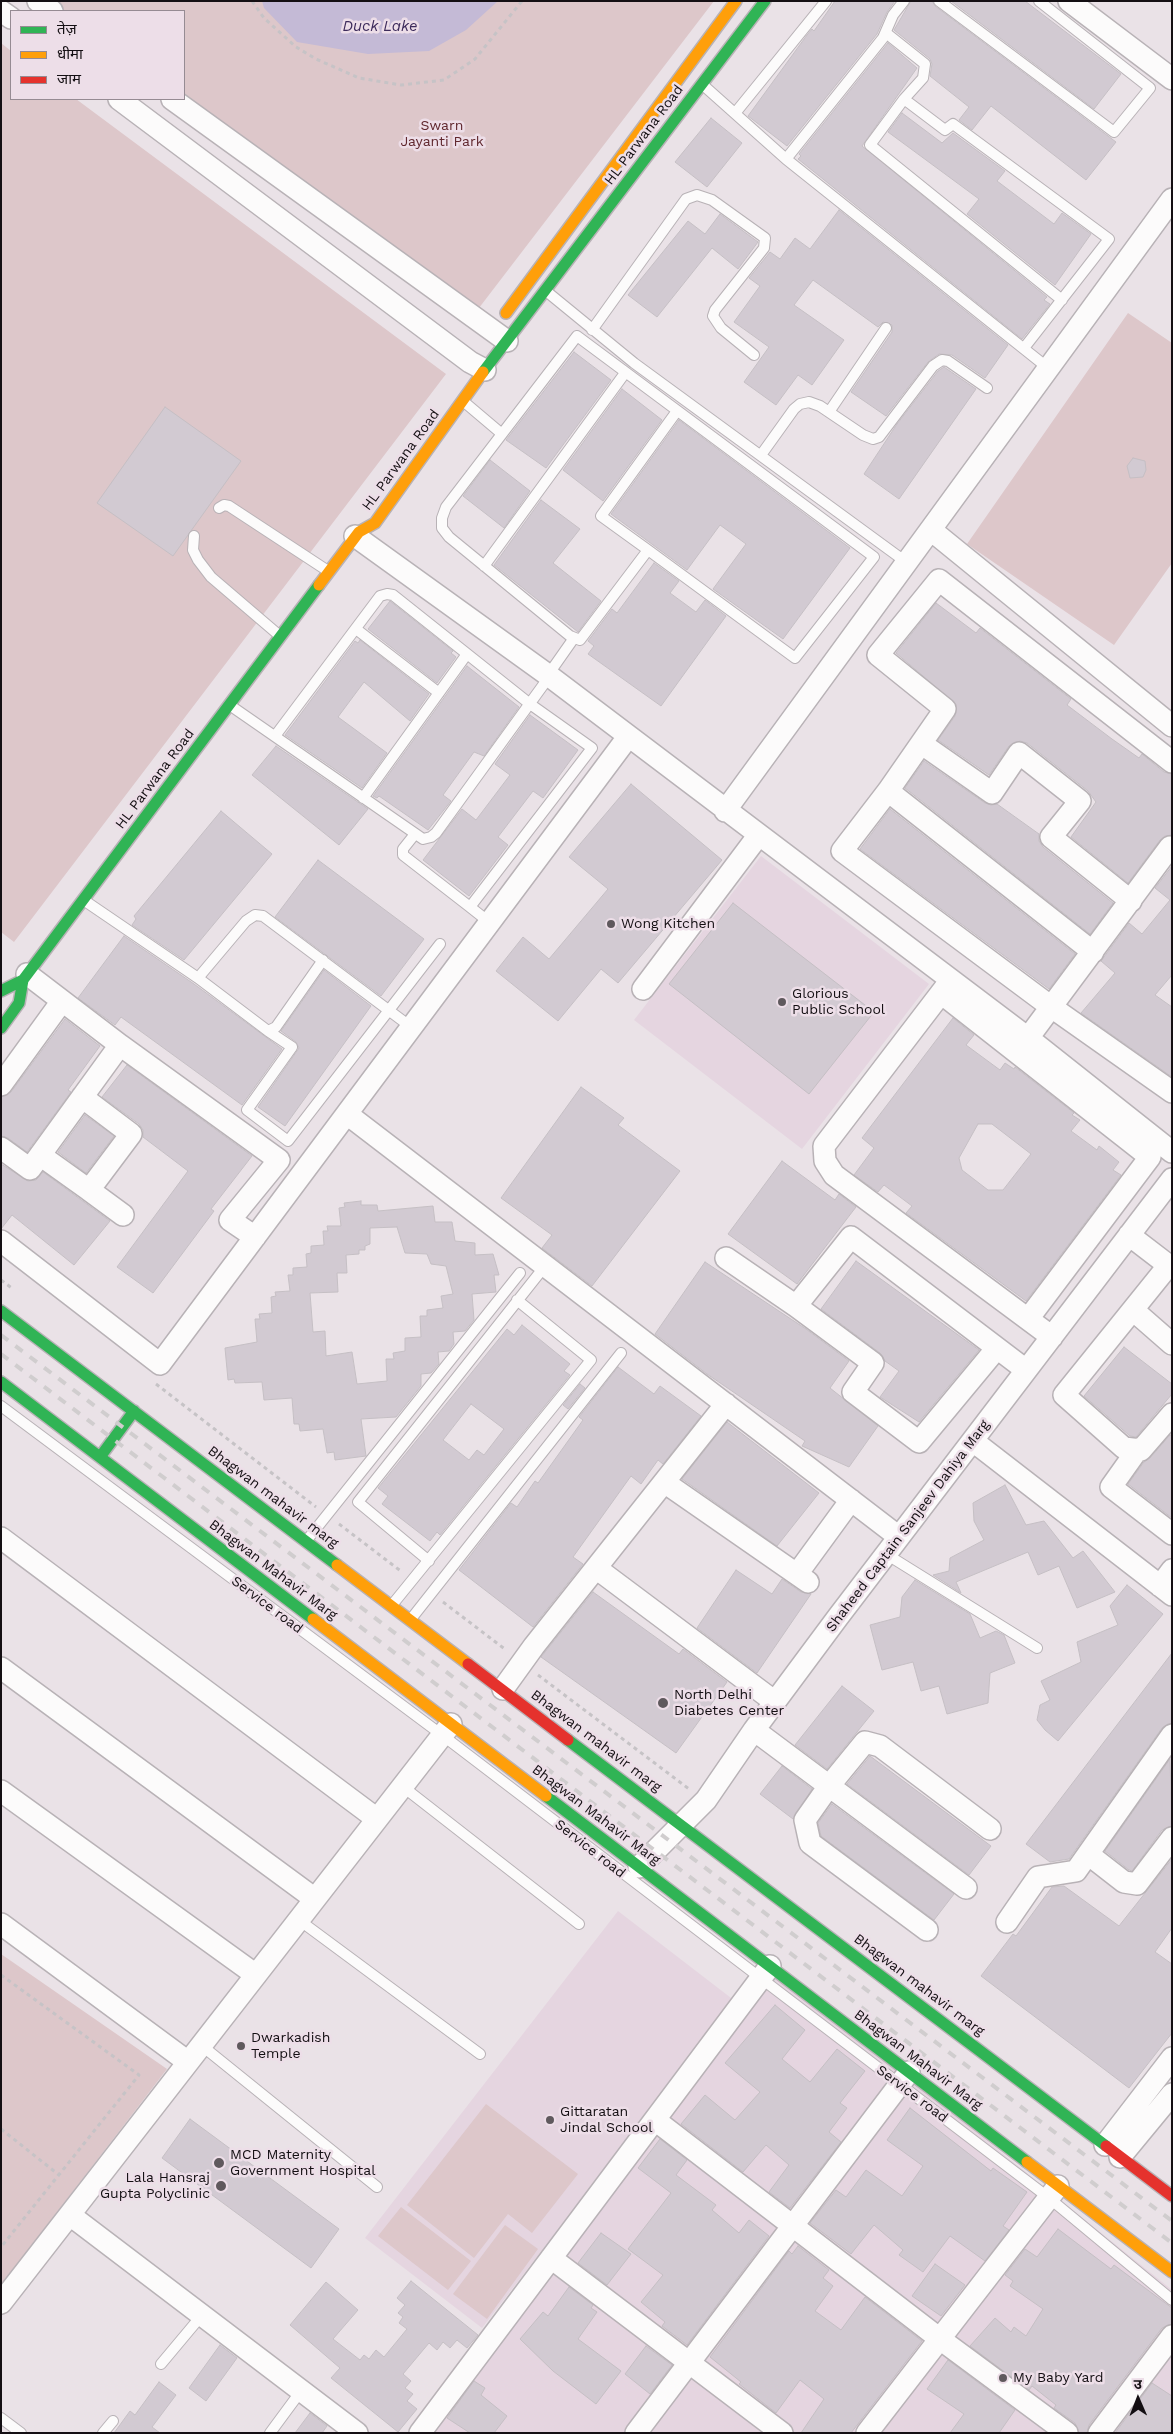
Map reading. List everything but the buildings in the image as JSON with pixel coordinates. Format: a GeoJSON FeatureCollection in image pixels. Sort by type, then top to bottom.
{"type":"FeatureCollection","features":[{"type":"Feature","properties":{"kind":"main road"},"geometry":{"type":"LineString","coordinates":[[495,338],[736,1]]}},
{"type":"Feature","properties":{"kind":"main road","name":"HL Parwana Road"},"geometry":{"type":"LineString","coordinates":[[1,991],[25,977],[82,899],[231,705],[358,530],[376,523],[462,400],[473,364],[495,338],[546,291],[701,83],[765,1]]}},
{"type":"Feature","properties":{"kind":"main road","name":"HL Parwana Road"},"geometry":{"type":"LineString","coordinates":[[1,1028],[19,1004],[25,977]]}},
{"type":"Feature","properties":{"kind":"main road","name":"Bhagwan mahavir marg"},"geometry":{"type":"LineString","coordinates":[[1,1311],[1172,2196]]}},
{"type":"Feature","properties":{"kind":"main road","name":"Bhagwan Mahavir Marg"},"geometry":{"type":"LineString","coordinates":[[1,1382],[100,1457],[446,1729],[639,1867],[765,1973],[1053,2192],[1172,2272]]}},
{"type":"Feature","properties":{"kind":"main road"},"geometry":{"type":"LineString","coordinates":[[100,1457],[134,1411]]}},
{"type":"Feature","properties":{"kind":"street"},"geometry":{"type":"LineString","coordinates":[[38,1],[51,10]]}},
{"type":"Feature","properties":{"kind":"street"},"geometry":{"type":"LineString","coordinates":[[1069,1],[1172,78]]}},
{"type":"Feature","properties":{"kind":"street"},"geometry":{"type":"LineString","coordinates":[[120,100],[473,364]]}},
{"type":"Feature","properties":{"kind":"street"},"geometry":{"type":"LineString","coordinates":[[173,100],[495,338]]}},
{"type":"Feature","properties":{"kind":"street"},"geometry":{"type":"LineString","coordinates":[[725,811],[1172,199]]}},
{"type":"Feature","properties":{"kind":"street"},"geometry":{"type":"LineString","coordinates":[[358,530],[758,836],[946,987],[1150,1157],[1028,1319]]}},
{"type":"Feature","properties":{"kind":"street"},"geometry":{"type":"LineString","coordinates":[[931,530],[1172,726]]}},
{"type":"Feature","properties":{"kind":"street"},"geometry":{"type":"LineString","coordinates":[[1172,762],[939,580],[878,655],[945,708],[888,791],[842,850],[1050,1006],[1172,1092]]}},
{"type":"Feature","properties":{"kind":"street"},"geometry":{"type":"LineString","coordinates":[[1077,689],[1097,665]]}},
{"type":"Feature","properties":{"kind":"street"},"geometry":{"type":"LineString","coordinates":[[1,1242],[160,1364],[628,737]]}},
{"type":"Feature","properties":{"kind":"street"},"geometry":{"type":"LineString","coordinates":[[922,744],[992,793],[1019,753],[1080,800],[1051,837],[1131,902]]}},
{"type":"Feature","properties":{"kind":"street"},"geometry":{"type":"LineString","coordinates":[[888,791],[1093,952]]}},
{"type":"Feature","properties":{"kind":"street"},"geometry":{"type":"LineString","coordinates":[[643,988],[758,836]]}},
{"type":"Feature","properties":{"kind":"street"},"geometry":{"type":"LineString","coordinates":[[1028,1038],[1050,1006],[1131,902],[1170,847],[1172,848]]}},
{"type":"Feature","properties":{"kind":"street"},"geometry":{"type":"LineString","coordinates":[[25,977],[62,1001],[279,1160],[230,1220],[255,1237]]}},
{"type":"Feature","properties":{"kind":"street"},"geometry":{"type":"LineString","coordinates":[[946,987],[1028,1038],[1172,1152]]}},
{"type":"Feature","properties":{"kind":"street"},"geometry":{"type":"LineString","coordinates":[[946,987],[824,1146],[825,1161],[834,1175],[1052,1337]]}},
{"type":"Feature","properties":{"kind":"street"},"geometry":{"type":"LineString","coordinates":[[1,1085],[62,1001]]}},
{"type":"Feature","properties":{"kind":"street"},"geometry":{"type":"LineString","coordinates":[[1,1148],[30,1169],[120,1045]]}},
{"type":"Feature","properties":{"kind":"street"},"geometry":{"type":"LineString","coordinates":[[82,1097],[131,1134],[89,1190]]}},
{"type":"Feature","properties":{"kind":"street"},"geometry":{"type":"LineString","coordinates":[[347,1114],[851,1500],[893,1545]]}},
{"type":"Feature","properties":{"kind":"street"},"geometry":{"type":"LineString","coordinates":[[40,1155],[123,1215]]}},
{"type":"Feature","properties":{"kind":"street","name":"Shaheed Captain Sanjeev Dahiya Marg"},"geometry":{"type":"LineString","coordinates":[[639,1867],[706,1800],[775,1702],[1172,1179]]}},
{"type":"Feature","properties":{"kind":"street"},"geometry":{"type":"LineString","coordinates":[[1129,1235],[1170,1267],[1064,1396],[1124,1448],[1141,1450],[1172,1414]]}},
{"type":"Feature","properties":{"kind":"street"},"geometry":{"type":"LineString","coordinates":[[796,1306],[851,1237],[1026,1370]]}},
{"type":"Feature","properties":{"kind":"street"},"geometry":{"type":"LineString","coordinates":[[726,1258],[796,1306],[873,1363],[853,1392],[919,1442],[997,1348]]}},
{"type":"Feature","properties":{"kind":"street"},"geometry":{"type":"LineString","coordinates":[[1133,1310],[1172,1344]]}},
{"type":"Feature","properties":{"kind":"street"},"geometry":{"type":"LineString","coordinates":[[503,1689],[522,1662],[726,1404]]}},
{"type":"Feature","properties":{"kind":"street"},"geometry":{"type":"LineString","coordinates":[[973,1440],[1168,1584]]}},
{"type":"Feature","properties":{"kind":"street"},"geometry":{"type":"LineString","coordinates":[[1138,1449],[1111,1487],[1172,1534]]}},
{"type":"Feature","properties":{"kind":"street"},"geometry":{"type":"LineString","coordinates":[[664,1482],[803,1578],[851,1500]]}},
{"type":"Feature","properties":{"kind":"street"},"geometry":{"type":"LineString","coordinates":[[1,1538],[377,1819]]}},
{"type":"Feature","properties":{"kind":"street"},"geometry":{"type":"LineString","coordinates":[[596,1568],[775,1702]]}},
{"type":"Feature","properties":{"kind":"street"},"geometry":{"type":"LineString","coordinates":[[1,1668],[314,1899]]}},
{"type":"Feature","properties":{"kind":"street"},"geometry":{"type":"LineString","coordinates":[[1,2303],[446,1729]]}},
{"type":"Feature","properties":{"kind":"street"},"geometry":{"type":"LineString","coordinates":[[754,1730],[966,1888]]}},
{"type":"Feature","properties":{"kind":"street"},"geometry":{"type":"LineString","coordinates":[[1007,1922],[1038,1877],[1076,1871],[1172,1735]]}},
{"type":"Feature","properties":{"kind":"street"},"geometry":{"type":"LineString","coordinates":[[927,1930],[810,1843],[805,1820],[829,1786],[865,1742],[880,1746],[990,1829]]}},
{"type":"Feature","properties":{"kind":"street"},"geometry":{"type":"LineString","coordinates":[[1,1791],[256,1975]]}},
{"type":"Feature","properties":{"kind":"street"},"geometry":{"type":"LineString","coordinates":[[1088,1854],[1124,1882],[1137,1884],[1172,1838]]}},
{"type":"Feature","properties":{"kind":"street"},"geometry":{"type":"LineString","coordinates":[[1,1924],[195,2053]]}},
{"type":"Feature","properties":{"kind":"street"},"geometry":{"type":"LineString","coordinates":[[420,2433],[765,1973]]}},
{"type":"Feature","properties":{"kind":"street"},"geometry":{"type":"LineString","coordinates":[[1113,2151],[1172,2058]]}},
{"type":"Feature","properties":{"kind":"street"},"geometry":{"type":"LineString","coordinates":[[636,2433],[905,2079]]}},
{"type":"Feature","properties":{"kind":"street"},"geometry":{"type":"LineString","coordinates":[[1113,2151],[1172,2094]]}},
{"type":"Feature","properties":{"kind":"street"},"geometry":{"type":"LineString","coordinates":[[655,2120],[940,2339],[1067,2433]]}},
{"type":"Feature","properties":{"kind":"street"},"geometry":{"type":"LineString","coordinates":[[867,2433],[1053,2192]]}},
{"type":"Feature","properties":{"kind":"street"},"geometry":{"type":"LineString","coordinates":[[70,2215],[357,2433]]}},
{"type":"Feature","properties":{"kind":"street"},"geometry":{"type":"LineString","coordinates":[[551,2258],[782,2433]]}},
{"type":"Feature","properties":{"kind":"street"},"geometry":{"type":"LineString","coordinates":[[1099,2433],[1172,2336]]}},
{"type":"Feature","properties":{"kind":"lane"},"geometry":{"type":"LineString","coordinates":[[736,112],[826,1]]}},
{"type":"Feature","properties":{"kind":"lane"},"geometry":{"type":"LineString","coordinates":[[786,159],[886,33],[894,15],[904,1]]}},
{"type":"Feature","properties":{"kind":"lane"},"geometry":{"type":"LineString","coordinates":[[939,1],[1114,132],[1150,88],[1039,1]]}},
{"type":"Feature","properties":{"kind":"lane"},"geometry":{"type":"LineString","coordinates":[[886,33],[925,64],[923,78],[870,145],[1062,300]]}},
{"type":"Feature","properties":{"kind":"lane"},"geometry":{"type":"LineString","coordinates":[[701,83],[736,112],[786,159],[1048,368]]}},
{"type":"Feature","properties":{"kind":"lane"},"geometry":{"type":"LineString","coordinates":[[904,100],[945,130],[953,124],[1109,239],[1024,348]]}},
{"type":"Feature","properties":{"kind":"lane"},"geometry":{"type":"LineString","coordinates":[[592,330],[686,199],[697,195],[712,200],[764,238],[764,248],[715,310],[713,316],[715,322],[721,328],[754,354]]}},
{"type":"Feature","properties":{"kind":"lane"},"geometry":{"type":"LineString","coordinates":[[546,291],[592,330],[906,562]]}},
{"type":"Feature","properties":{"kind":"lane"},"geometry":{"type":"LineString","coordinates":[[828,412],[886,328]]}},
{"type":"Feature","properties":{"kind":"lane"},"geometry":{"type":"LineString","coordinates":[[648,550],[580,640],[574,638],[484,566],[449,537],[442,528],[442,518],[446,507],[577,336],[874,557],[795,658],[648,550],[601,516],[677,411]]}},
{"type":"Feature","properties":{"kind":"lane"},"geometry":{"type":"LineString","coordinates":[[761,455],[794,409],[800,404],[809,402],[863,435],[873,439],[879,437],[933,366],[942,360],[948,361],[987,388]]}},
{"type":"Feature","properties":{"kind":"lane"},"geometry":{"type":"LineString","coordinates":[[484,566],[626,373]]}},
{"type":"Feature","properties":{"kind":"lane"},"geometry":{"type":"LineString","coordinates":[[462,400],[502,434]]}},
{"type":"Feature","properties":{"kind":"lane"},"geometry":{"type":"LineString","coordinates":[[219,508],[224,505],[229,506],[329,572]]}},
{"type":"Feature","properties":{"kind":"lane"},"geometry":{"type":"LineString","coordinates":[[194,536],[194,550],[198,560],[211,577],[281,636]]}},
{"type":"Feature","properties":{"kind":"lane"},"geometry":{"type":"LineString","coordinates":[[275,736],[380,596],[387,594],[393,596],[530,704],[592,748],[470,907]]}},
{"type":"Feature","properties":{"kind":"lane"},"geometry":{"type":"LineString","coordinates":[[356,629],[439,693]]}},
{"type":"Feature","properties":{"kind":"lane"},"geometry":{"type":"LineString","coordinates":[[231,705],[415,834],[424,839],[431,838],[530,704],[574,638]]}},
{"type":"Feature","properties":{"kind":"lane"},"geometry":{"type":"LineString","coordinates":[[363,798],[467,654]]}},
{"type":"Feature","properties":{"kind":"lane"},"geometry":{"type":"LineString","coordinates":[[415,834],[404,849],[403,855],[489,922]]}},
{"type":"Feature","properties":{"kind":"lane"},"geometry":{"type":"LineString","coordinates":[[82,899],[198,978],[264,1030],[292,1047],[247,1110],[288,1141],[440,944]]}},
{"type":"Feature","properties":{"kind":"lane"},"geometry":{"type":"LineString","coordinates":[[198,978],[246,921],[254,915],[263,916],[411,1027]]}},
{"type":"Feature","properties":{"kind":"lane"},"geometry":{"type":"LineString","coordinates":[[268,1031],[276,1027],[323,960]]}},
{"type":"Feature","properties":{"kind":"lane"},"geometry":{"type":"LineString","coordinates":[[429,1561],[358,1502],[545,1266]]}},
{"type":"Feature","properties":{"kind":"lane"},"geometry":{"type":"LineString","coordinates":[[306,1540],[520,1274]]}},
{"type":"Feature","properties":{"kind":"lane"},"geometry":{"type":"LineString","coordinates":[[392,1605],[591,1360],[517,1300]]}},
{"type":"Feature","properties":{"kind":"lane"},"geometry":{"type":"LineString","coordinates":[[411,1619],[621,1353]]}},
{"type":"Feature","properties":{"kind":"lane","name":"Service road"},"geometry":{"type":"LineString","coordinates":[[1,1406],[446,1729],[905,2079]]}},
{"type":"Feature","properties":{"kind":"lane"},"geometry":{"type":"LineString","coordinates":[[893,1545],[1037,1648]]}},
{"type":"Feature","properties":{"kind":"lane"},"geometry":{"type":"LineString","coordinates":[[402,1786],[579,1924]]}},
{"type":"Feature","properties":{"kind":"lane"},"geometry":{"type":"LineString","coordinates":[[298,1920],[480,2054]]}},
{"type":"Feature","properties":{"kind":"lane"},"geometry":{"type":"LineString","coordinates":[[195,2053],[377,2187]]}},
{"type":"Feature","properties":{"kind":"lane"},"geometry":{"type":"LineString","coordinates":[[1053,2192],[1172,2300]]}},
{"type":"Feature","properties":{"kind":"lane"},"geometry":{"type":"LineString","coordinates":[[161,2364],[202,2315]]}},
{"type":"Feature","properties":{"kind":"lane"},"geometry":{"type":"LineString","coordinates":[[270,2433],[301,2391]]}},
{"type":"Feature","properties":{"kind":"lane"},"geometry":{"type":"LineString","coordinates":[[1,2418],[21,2433]]}},
{"type":"Feature","properties":{"kind":"lane"},"geometry":{"type":"LineString","coordinates":[[103,2433],[113,2421]]}},
{"type":"Feature","properties":{"kind":"path"},"geometry":{"type":"LineString","coordinates":[[252,1],[264,18],[296,47],[316,59],[359,78],[401,85],[444,80],[475,59],[522,1]]}},
{"type":"Feature","properties":{"kind":"path"},"geometry":{"type":"LineString","coordinates":[[148,1378],[413,1580]]}},
{"type":"Feature","properties":{"kind":"path"},"geometry":{"type":"LineString","coordinates":[[431,1594],[692,1791]]}},
{"type":"Feature","properties":{"kind":"path"},"geometry":{"type":"LineString","coordinates":[[1,1975],[139,2075],[1,2248]]}},
{"type":"Feature","properties":{"kind":"path"},"geometry":{"type":"LineString","coordinates":[[1,2129],[59,2175]]}},
{"type":"Feature","properties":{"kind":"shaded area","name":"Glorious Public School"},"geometry":{"type":"Polygon","coordinates":[[[761,856],[929,984],[802,1149],[634,1020],[761,856]]]}},
{"type":"Feature","properties":{"kind":"shaded area","name":"Gittaratan Jindal School"},"geometry":{"type":"Polygon","coordinates":[[[618,1911],[735,2001],[482,2328],[365,2238],[618,1911]]]}},
{"type":"Feature","properties":{"kind":"shaded area"},"geometry":{"type":"Polygon","coordinates":[[[770,1966],[1172,2290],[1172,2433],[420,2433],[770,1966]]]}},
{"type":"Feature","properties":{"kind":"green space","name":"Swarn Jayanti Park"},"geometry":{"type":"Polygon","coordinates":[[[42,1],[714,1],[469,321],[185,100],[185,10],[54,10],[42,1]]]}},
{"type":"Feature","properties":{"kind":"green space"},"geometry":{"type":"Polygon","coordinates":[[[1,43],[10,50],[10,100],[77,100],[446,374],[14,942],[1,932],[1,43]]]}},
{"type":"Feature","properties":{"kind":"green space"},"geometry":{"type":"Polygon","coordinates":[[[1128,313],[1172,343],[1172,563],[1114,645],[967,544],[1128,313]]]}},
{"type":"Feature","properties":{"kind":"green space"},"geometry":{"type":"Polygon","coordinates":[[[1,1954],[167,2069],[1,2285],[1,1954]]]}},
{"type":"Feature","properties":{"kind":"green space"},"geometry":{"type":"Polygon","coordinates":[[[486,2104],[578,2174],[532,2233],[508,2214],[474,2258],[407,2205],[486,2104]]]}},
{"type":"Feature","properties":{"kind":"green space"},"geometry":{"type":"Polygon","coordinates":[[[401,2207],[471,2261],[448,2290],[378,2236],[401,2207]]]}},
{"type":"Feature","properties":{"kind":"green space"},"geometry":{"type":"Polygon","coordinates":[[[505,2225],[538,2249],[487,2319],[453,2294],[505,2225]]]}},
{"type":"Feature","properties":{"kind":"water","name":"Duck Lake"},"geometry":{"type":"Polygon","coordinates":[[[262,1],[498,1],[466,30],[429,51],[368,54],[297,42],[264,8],[262,1]]]}},
{"type":"Feature","properties":{"kind":"railway"},"geometry":{"type":"LineString","coordinates":[[1,1335],[1172,2221]]}},
{"type":"Feature","properties":{"kind":"railway"},"geometry":{"type":"LineString","coordinates":[[1,1354],[1172,2243]]}},
{"type":"Feature","properties":{"kind":"traffic: fast"},"geometry":{"type":"LineString","coordinates":[[483,372],[765,1]]}},
{"type":"Feature","properties":{"kind":"traffic: fast"},"geometry":{"type":"LineString","coordinates":[[1,991],[23,980],[319,585]]}},
{"type":"Feature","properties":{"kind":"traffic: fast"},"geometry":{"type":"LineString","coordinates":[[1,1028],[19,1003],[23,980]]}},
{"type":"Feature","properties":{"kind":"traffic: fast"},"geometry":{"type":"LineString","coordinates":[[1,1311],[337,1565]]}},
{"type":"Feature","properties":{"kind":"traffic: fast"},"geometry":{"type":"LineString","coordinates":[[1,1382],[313,1619]]}},
{"type":"Feature","properties":{"kind":"traffic: fast"},"geometry":{"type":"LineString","coordinates":[[100,1457],[134,1411]]}},
{"type":"Feature","properties":{"kind":"traffic: fast"},"geometry":{"type":"LineString","coordinates":[[568,1740],[1106,2146]]}},
{"type":"Feature","properties":{"kind":"traffic: fast"},"geometry":{"type":"LineString","coordinates":[[546,1796],[1027,2162]]}},
{"type":"Feature","properties":{"kind":"traffic: slow"},"geometry":{"type":"LineString","coordinates":[[506,313],[736,1]]}},
{"type":"Feature","properties":{"kind":"traffic: slow"},"geometry":{"type":"LineString","coordinates":[[319,585],[359,532],[375,523],[483,372]]}},
{"type":"Feature","properties":{"kind":"traffic: slow"},"geometry":{"type":"LineString","coordinates":[[337,1565],[468,1664]]}},
{"type":"Feature","properties":{"kind":"traffic: slow"},"geometry":{"type":"LineString","coordinates":[[313,1619],[546,1796]]}},
{"type":"Feature","properties":{"kind":"traffic: slow"},"geometry":{"type":"LineString","coordinates":[[1027,2162],[1172,2272]]}},
{"type":"Feature","properties":{"kind":"traffic: jam"},"geometry":{"type":"LineString","coordinates":[[468,1664],[568,1740]]}},
{"type":"Feature","properties":{"kind":"traffic: jam"},"geometry":{"type":"LineString","coordinates":[[1106,2146],[1172,2196]]}},
{"type":"Feature","properties":{"kind":"place","name":"Wong Kitchen"},"geometry":{"type":"Point","coordinates":[611,924]}},
{"type":"Feature","properties":{"kind":"place","name":"Glorious Public School"},"geometry":{"type":"Point","coordinates":[782,1002]}},
{"type":"Feature","properties":{"kind":"place","name":"North Delhi Diabetes Center"},"geometry":{"type":"Point","coordinates":[663,1703]}},
{"type":"Feature","properties":{"kind":"place","name":"Dwarkadish Temple"},"geometry":{"type":"Point","coordinates":[241,2046]}},
{"type":"Feature","properties":{"kind":"place","name":"Gittaratan Jindal School"},"geometry":{"type":"Point","coordinates":[550,2120]}},
{"type":"Feature","properties":{"kind":"place","name":"MCD Maternity Government Hospital"},"geometry":{"type":"Point","coordinates":[219,2163]}},
{"type":"Feature","properties":{"kind":"place","name":"Lala Hansraj Gupta Polyclinic"},"geometry":{"type":"Point","coordinates":[221,2186]}},
{"type":"Feature","properties":{"kind":"place","name":"My Baby Yard"},"geometry":{"type":"Point","coordinates":[1003,2378]}}]}
